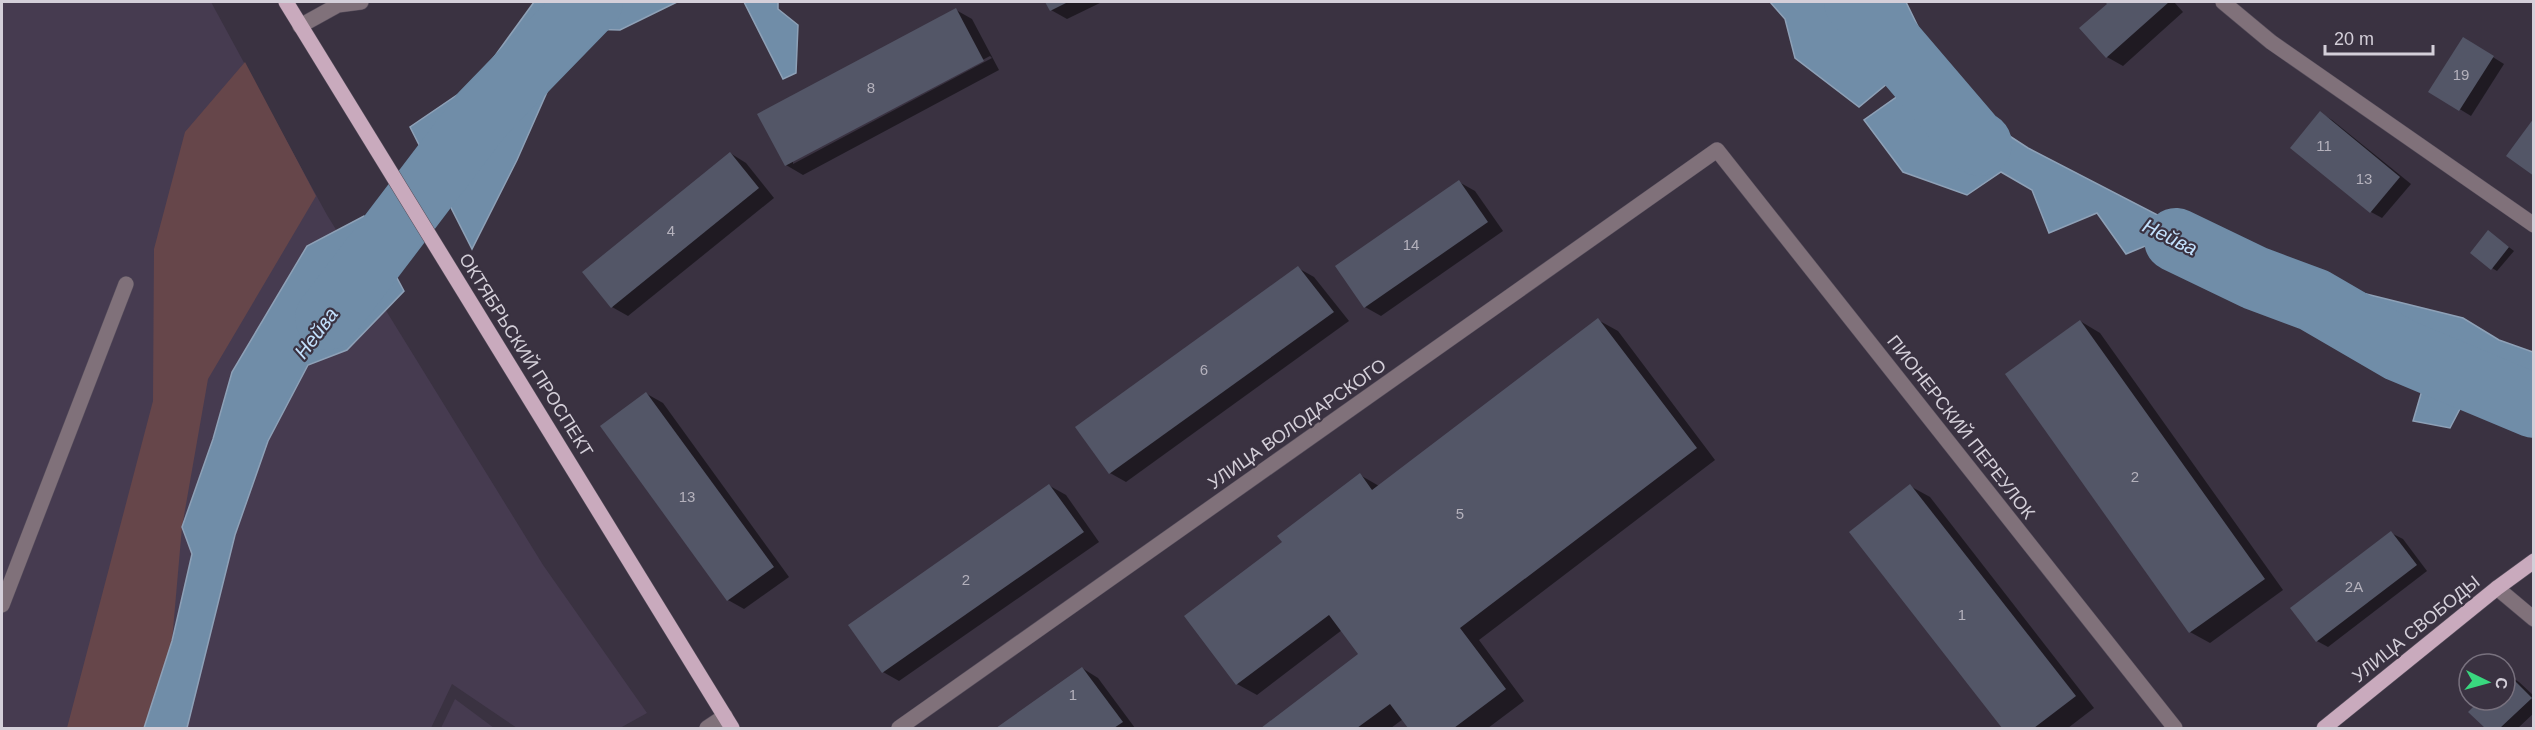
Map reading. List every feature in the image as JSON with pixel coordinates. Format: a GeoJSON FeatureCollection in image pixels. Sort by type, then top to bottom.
{"type":"FeatureCollection","features":[{"type":"Feature","properties":{"kind":"main road","name":"ОКТЯБРЬСКИЙ ПРОСПЕКТ"},"geometry":{"type":"LineString","coordinates":[[286,2],[728,722]]}},
{"type":"Feature","properties":{"kind":"main road","name":"УЛИЦА СВОБОДЫ"},"geometry":{"type":"LineString","coordinates":[[2324,729],[2497,588],[2534,561]]}},
{"type":"Feature","properties":{"kind":"street"},"geometry":{"type":"LineString","coordinates":[[300,26],[338,5],[361,2]]}},
{"type":"Feature","properties":{"kind":"street"},"geometry":{"type":"LineString","coordinates":[[2223,2],[2271,42],[2534,225]]}},
{"type":"Feature","properties":{"kind":"street","name":"УЛИЦА ВОЛОДАРСКОГО"},"geometry":{"type":"LineString","coordinates":[[900,729],[1717,150]]}},
{"type":"Feature","properties":{"kind":"street","name":"ПИОНЕРСКИЙ ПЕРЕУЛОК"},"geometry":{"type":"LineString","coordinates":[[1717,150],[2175,729]]}},
{"type":"Feature","properties":{"kind":"street"},"geometry":{"type":"LineString","coordinates":[[2,606],[126,284]]}},
{"type":"Feature","properties":{"kind":"street"},"geometry":{"type":"LineString","coordinates":[[2497,588],[2534,619]]}},
{"type":"Feature","properties":{"kind":"street"},"geometry":{"type":"LineString","coordinates":[[707,729],[728,722]]}},
{"type":"Feature","properties":{"kind":"shaded area"},"geometry":{"type":"Polygon","coordinates":[[[2,2],[211,2],[327,215],[543,565],[647,713],[620,728],[517,728],[452,684],[431,728],[2,728],[2,2]]]}},
{"type":"Feature","properties":{"kind":"shaded area"},"geometry":{"type":"Polygon","coordinates":[[[245,62],[316,196],[208,379],[182,527],[172,641],[144,728],[67,728],[153,401],[154,249],[185,132],[245,62]]]}},
{"type":"Feature","properties":{"kind":"shaded area"},"geometry":{"type":"Polygon","coordinates":[[[455,699],[494,728],[441,728],[455,699]]]}},
{"type":"Feature","properties":{"kind":"water"},"geometry":{"type":"Polygon","coordinates":[[[534,2],[677,2],[620,30],[585,29],[553,52],[551,83],[517,160],[472,249],[410,127],[476,82],[534,2]]]}},
{"type":"Feature","properties":{"kind":"water"},"geometry":{"type":"Polygon","coordinates":[[[744,2],[778,2],[778,9],[798,25],[796,73],[783,79],[744,2]]]}},
{"type":"Feature","properties":{"kind":"water"},"geometry":{"type":"Polygon","coordinates":[[[1770,2],[1906,2],[1929,49],[1859,107],[1795,58],[1785,19],[1770,2]]]}},
{"type":"Feature","properties":{"kind":"water"},"geometry":{"type":"Polygon","coordinates":[[[1922,79],[2028,148],[2262,269],[2255,278],[2232,295],[2189,277],[2181,248],[2150,244],[2126,254],[2097,213],[2049,233],[2032,190],[2001,172],[1967,195],[1903,172],[1864,120],[1922,79]]]}},
{"type":"Feature","properties":{"kind":"water"},"geometry":{"type":"Polygon","coordinates":[[[364,216],[404,291],[347,350],[308,365],[268,441],[235,535],[187,728],[144,728],[172,641],[192,554],[182,527],[213,439],[232,372],[307,246],[364,216]]]}},
{"type":"Feature","properties":{"kind":"water"},"geometry":{"type":"Polygon","coordinates":[[[2334,286],[2463,318],[2499,340],[2533,352],[2533,416],[2472,386],[2450,428],[2413,421],[2430,363],[2372,336],[2359,345],[2314,300],[2334,286]]]}},
{"type":"Feature","properties":{"kind":"building"},"geometry":{"type":"Polygon","coordinates":[[[1045,2],[1068,2],[1050,11],[1045,2]]]}},
{"type":"Feature","properties":{"kind":"building"},"geometry":{"type":"Polygon","coordinates":[[[2105,2],[2169,2],[2106,58],[2079,28],[2107,4],[2105,2]]]}},
{"type":"Feature","properties":{"kind":"building"},"geometry":{"type":"Polygon","coordinates":[[[956,8],[984,61],[785,166],[757,114],[956,8]]]}},
{"type":"Feature","properties":{"kind":"building"},"geometry":{"type":"Polygon","coordinates":[[[2463,37],[2494,56],[2459,111],[2428,92],[2463,37]]]}},
{"type":"Feature","properties":{"kind":"building"},"geometry":{"type":"Polygon","coordinates":[[[2320,111],[2400,177],[2370,213],[2290,148],[2320,111]]]}},
{"type":"Feature","properties":{"kind":"building"},"geometry":{"type":"Polygon","coordinates":[[[2534,118],[2534,176],[2506,156],[2534,118]]]}},
{"type":"Feature","properties":{"kind":"building"},"geometry":{"type":"Polygon","coordinates":[[[730,152],[759,188],[611,308],[582,272],[730,152]]]}},
{"type":"Feature","properties":{"kind":"building"},"geometry":{"type":"Polygon","coordinates":[[[1459,180],[1488,222],[1364,308],[1335,266],[1459,180]]]}},
{"type":"Feature","properties":{"kind":"building"},"geometry":{"type":"Polygon","coordinates":[[[2488,230],[2509,247],[2491,270],[2470,253],[2488,230]]]}},
{"type":"Feature","properties":{"kind":"building"},"geometry":{"type":"Polygon","coordinates":[[[1298,266],[1334,312],[1109,474],[1075,427],[1298,266]]]}},
{"type":"Feature","properties":{"kind":"building"},"geometry":{"type":"Polygon","coordinates":[[[1598,318],[1697,448],[1460,628],[1506,689],[1454,728],[1408,728],[1390,704],[1357,728],[1261,728],[1358,654],[1329,615],[1236,685],[1184,616],[1282,542],[1277,536],[1360,473],[1372,490],[1598,318]]]}},
{"type":"Feature","properties":{"kind":"building"},"geometry":{"type":"Polygon","coordinates":[[[2080,320],[2265,579],[2189,633],[2005,374],[2080,320]]]}},
{"type":"Feature","properties":{"kind":"building"},"geometry":{"type":"Polygon","coordinates":[[[646,392],[774,567],[727,601],[600,426],[646,392]]]}},
{"type":"Feature","properties":{"kind":"building"},"geometry":{"type":"Polygon","coordinates":[[[1049,484],[1084,532],[882,673],[848,625],[1049,484]]]}},
{"type":"Feature","properties":{"kind":"building"},"geometry":{"type":"Polygon","coordinates":[[[1910,484],[2076,696],[2034,728],[2002,728],[1849,532],[1910,484]]]}},
{"type":"Feature","properties":{"kind":"building"},"geometry":{"type":"Polygon","coordinates":[[[2391,531],[2417,565],[2316,642],[2290,608],[2391,531]]]}},
{"type":"Feature","properties":{"kind":"building"},"geometry":{"type":"Polygon","coordinates":[[[1082,667],[1123,722],[1114,728],[996,728],[1082,667]]]}},
{"type":"Feature","properties":{"kind":"building"},"geometry":{"type":"Polygon","coordinates":[[[2517,683],[2532,698],[2500,728],[2485,728],[2468,712],[2517,712],[2517,683]]]}},
{"type":"Feature","properties":{"kind":"waterway","name":"Нейва"},"geometry":{"type":"LineString","coordinates":[[327,318],[482,114],[591,2]]}},
{"type":"Feature","properties":{"kind":"waterway","name":"Нейва"},"geometry":{"type":"LineString","coordinates":[[1856,2],[1980,144]]}},
{"type":"Feature","properties":{"kind":"waterway","name":"Нейва"},"geometry":{"type":"LineString","coordinates":[[2176,240],[2255,278],[2314,300],[2400,350],[2534,406]]}}]}
